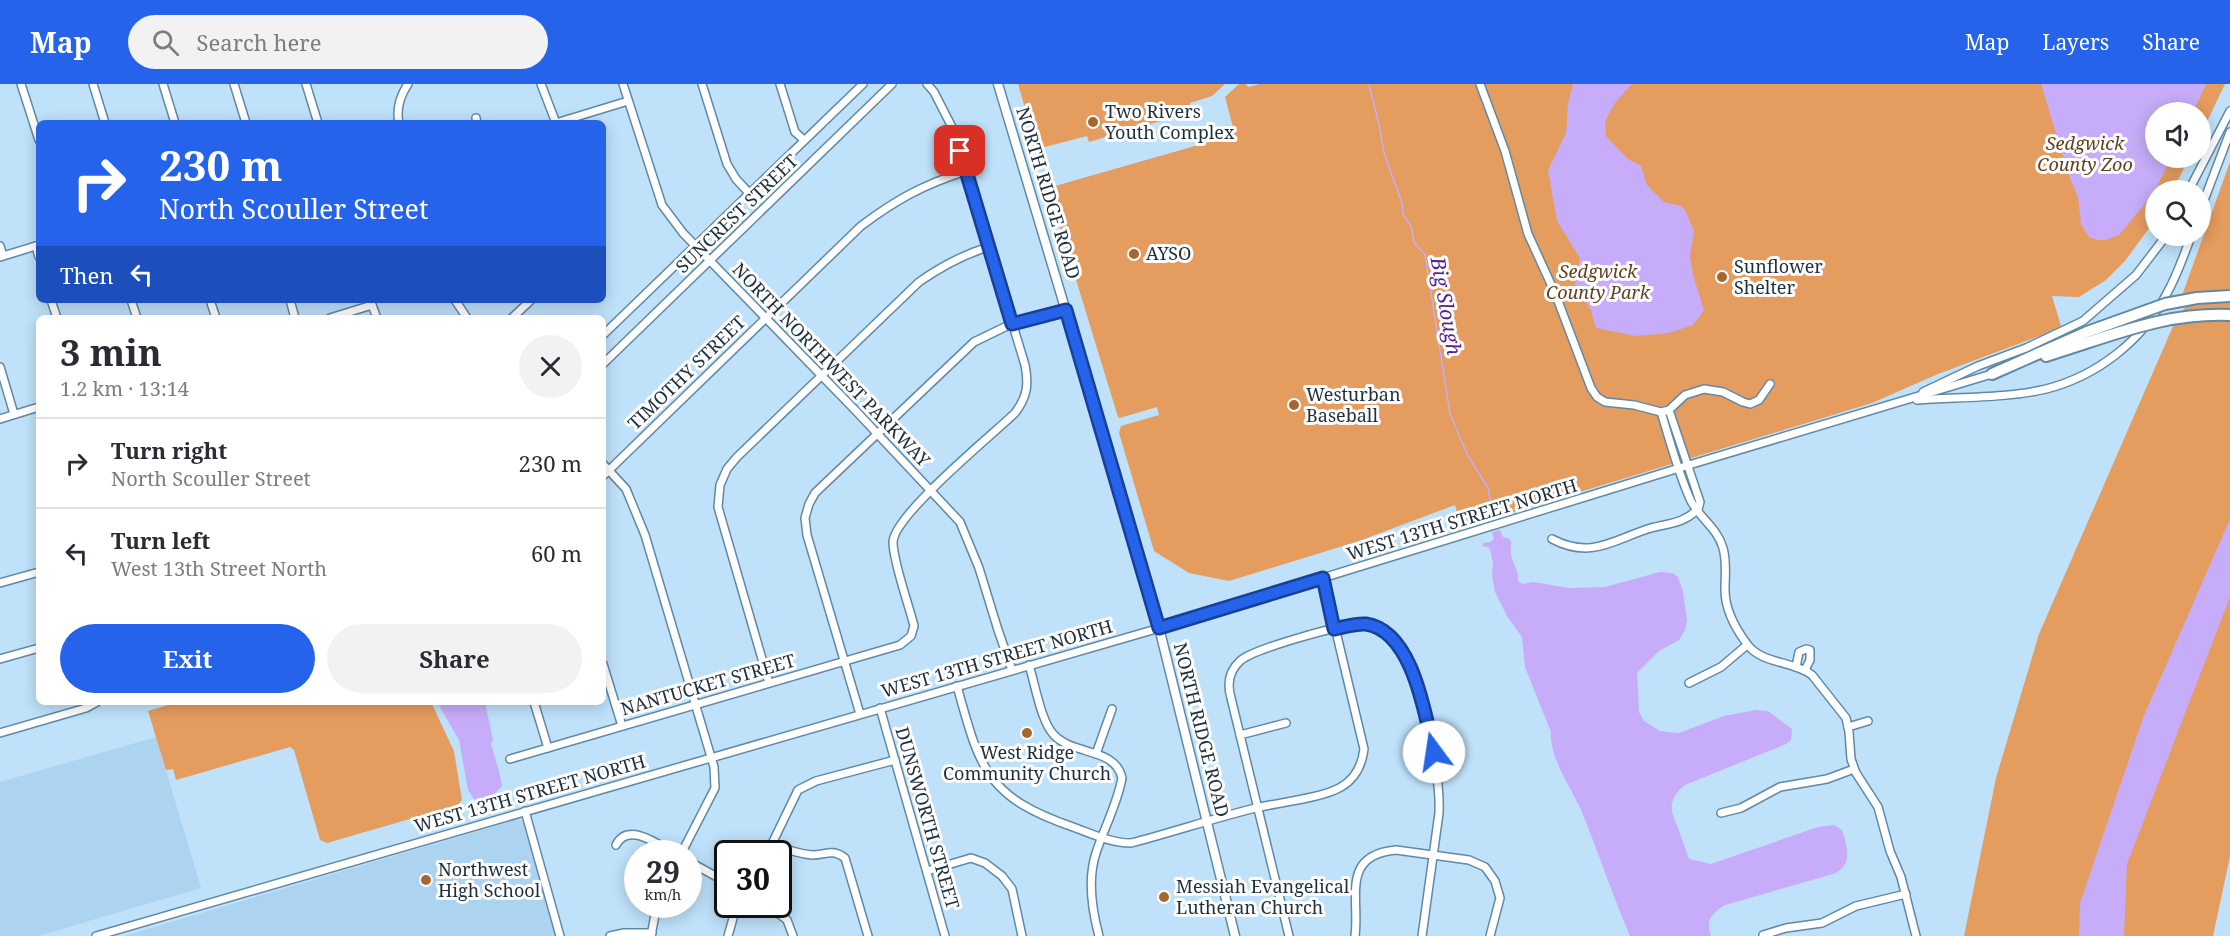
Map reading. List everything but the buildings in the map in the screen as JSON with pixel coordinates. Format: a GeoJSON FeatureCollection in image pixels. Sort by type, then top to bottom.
{"type":"FeatureCollection","features":[{"type":"Feature","properties":{"kind":"highway"},"geometry":{"type":"LineString","coordinates":[[1992,374],[2165,304],[2197,298],[2230,296]]}},
{"type":"Feature","properties":{"kind":"highway"},"geometry":{"type":"LineString","coordinates":[[2088,337],[2160,320],[2200,314],[2230,315]]}},
{"type":"Feature","properties":{"kind":"main road","name":"NORTH RIDGE ROAD"},"geometry":{"type":"LineString","coordinates":[[998,84],[1159,628],[1235,936]]}},
{"type":"Feature","properties":{"kind":"street"},"geometry":{"type":"LineString","coordinates":[[21,84],[36,131]]}},
{"type":"Feature","properties":{"kind":"street"},"geometry":{"type":"LineString","coordinates":[[93,84],[104,120]]}},
{"type":"Feature","properties":{"kind":"street"},"geometry":{"type":"LineString","coordinates":[[163,84],[174,120]]}},
{"type":"Feature","properties":{"kind":"street"},"geometry":{"type":"LineString","coordinates":[[234,84],[245,120]]}},
{"type":"Feature","properties":{"kind":"street"},"geometry":{"type":"LineString","coordinates":[[306,84],[317,120]]}},
{"type":"Feature","properties":{"kind":"street"},"geometry":{"type":"LineString","coordinates":[[398,120],[397,114],[400,99],[408,84]]}},
{"type":"Feature","properties":{"kind":"street"},"geometry":{"type":"LineString","coordinates":[[541,84],[555,120]]}},
{"type":"Feature","properties":{"kind":"street","name":"NORTH NORTHWEST PARKWAY"},"geometry":{"type":"LineString","coordinates":[[623,84],[662,206],[710,261],[960,522],[979,568],[1012,670]]}},
{"type":"Feature","properties":{"kind":"street"},"geometry":{"type":"LineString","coordinates":[[702,84],[726,164],[749,193]]}},
{"type":"Feature","properties":{"kind":"street"},"geometry":{"type":"LineString","coordinates":[[780,84],[795,132],[804,140]]}},
{"type":"Feature","properties":{"kind":"street"},"geometry":{"type":"LineString","coordinates":[[606,332],[863,84]]}},
{"type":"Feature","properties":{"kind":"street","name":"SUNCREST STREET"},"geometry":{"type":"LineString","coordinates":[[606,361],[892,84]]}},
{"type":"Feature","properties":{"kind":"street"},"geometry":{"type":"LineString","coordinates":[[927,84],[934,92],[954,131],[1028,377],[1026,394],[1022,403],[1005,422],[931,491]]}},
{"type":"Feature","properties":{"kind":"street"},"geometry":{"type":"LineString","coordinates":[[1480,84],[1505,151],[1528,234],[1555,293],[1592,391],[1605,402],[1634,405],[1661,412],[1669,410],[1685,394],[1704,389],[1724,392],[1750,404],[1759,400],[1770,384]]}},
{"type":"Feature","properties":{"kind":"street"},"geometry":{"type":"LineString","coordinates":[[566,120],[628,101]]}},
{"type":"Feature","properties":{"kind":"street"},"geometry":{"type":"LineString","coordinates":[[2194,180],[2230,111]]}},
{"type":"Feature","properties":{"kind":"street"},"geometry":{"type":"LineString","coordinates":[[2211,183],[2230,132]]}},
{"type":"Feature","properties":{"kind":"street","name":"TIMOTHY STREET"},"geometry":{"type":"LineString","coordinates":[[606,473],[861,225],[886,207],[936,181],[966,171]]}},
{"type":"Feature","properties":{"kind":"street"},"geometry":{"type":"LineString","coordinates":[[0,246],[2,256],[36,245]]}},
{"type":"Feature","properties":{"kind":"street","name":"WEST 13TH STREET NORTH"},"geometry":{"type":"LineString","coordinates":[[1903,401],[2083,321],[2136,275],[2158,246]]}},
{"type":"Feature","properties":{"kind":"street","name":"WEST 13TH STREET NORTH"},"geometry":{"type":"LineString","coordinates":[[1903,401],[2020,393],[2046,389],[2068,382],[2106,362],[2138,335],[2156,313],[2170,287],[2187,246]]}},
{"type":"Feature","properties":{"kind":"street"},"geometry":{"type":"LineString","coordinates":[[770,683],[718,507],[720,485],[727,469],[919,282],[963,254],[988,247]]}},
{"type":"Feature","properties":{"kind":"street"},"geometry":{"type":"LineString","coordinates":[[338,315],[371,303]]}},
{"type":"Feature","properties":{"kind":"street"},"geometry":{"type":"LineString","coordinates":[[515,315],[528,303]]}},
{"type":"Feature","properties":{"kind":"street"},"geometry":{"type":"LineString","coordinates":[[860,714],[807,535],[805,518],[809,504],[815,493],[974,342],[993,331],[1012,324],[1066,310]]}},
{"type":"Feature","properties":{"kind":"street"},"geometry":{"type":"LineString","coordinates":[[0,367],[15,414]]}},
{"type":"Feature","properties":{"kind":"street","name":"WEST 13TH STREET NORTH"},"geometry":{"type":"LineString","coordinates":[[96,936],[1159,628],[1992,374]]}},
{"type":"Feature","properties":{"kind":"street"},"geometry":{"type":"LineString","coordinates":[[0,419],[36,408]]}},
{"type":"Feature","properties":{"kind":"street"},"geometry":{"type":"LineString","coordinates":[[1552,539],[1567,546],[1597,548],[1608,546],[1650,528],[1683,521],[1698,509],[1700,502],[1669,410]]}},
{"type":"Feature","properties":{"kind":"street"},"geometry":{"type":"LineString","coordinates":[[1661,412],[1691,502],[1714,529],[1723,548],[1726,601],[1732,621],[1747,645],[1757,652],[1805,670],[1842,711],[1848,727],[1849,748],[1854,769],[1878,807],[1890,851],[1906,894],[1916,936]]}},
{"type":"Feature","properties":{"kind":"street"},"geometry":{"type":"LineString","coordinates":[[606,473],[626,489],[645,535],[711,758],[715,788],[688,840]]}},
{"type":"Feature","properties":{"kind":"street","name":"NANTUCKET STREET"},"geometry":{"type":"LineString","coordinates":[[510,759],[900,645],[911,636],[914,626],[895,557],[893,542],[895,532],[931,491]]}},
{"type":"Feature","properties":{"kind":"street"},"geometry":{"type":"LineString","coordinates":[[0,583],[36,573]]}},
{"type":"Feature","properties":{"kind":"street"},"geometry":{"type":"LineString","coordinates":[[957,686],[979,757],[999,787],[1013,800],[1059,822],[1115,842],[1131,843],[1257,808],[1335,790],[1352,778],[1363,757],[1363,740],[1323,578]]}},
{"type":"Feature","properties":{"kind":"street"},"geometry":{"type":"LineString","coordinates":[[1289,936],[1257,808],[1229,688],[1229,679],[1234,668],[1243,658],[1253,653],[1334,629],[1365,624],[1381,628],[1393,639],[1414,675],[1438,772],[1439,813],[1422,936]]}},
{"type":"Feature","properties":{"kind":"street"},"geometry":{"type":"LineString","coordinates":[[1689,683],[1720,668],[1747,645]]}},
{"type":"Feature","properties":{"kind":"street"},"geometry":{"type":"LineString","coordinates":[[0,659],[36,649]]}},
{"type":"Feature","properties":{"kind":"street"},"geometry":{"type":"LineString","coordinates":[[1796,667],[1799,652],[1806,649],[1811,654],[1805,670]]}},
{"type":"Feature","properties":{"kind":"street"},"geometry":{"type":"LineString","coordinates":[[1029,665],[1049,729],[1061,742],[1114,762],[1122,778],[1115,805],[1095,854],[1091,884],[1092,908],[1099,936]]}},
{"type":"Feature","properties":{"kind":"street"},"geometry":{"type":"LineString","coordinates":[[606,674],[622,726]]}},
{"type":"Feature","properties":{"kind":"street"},"geometry":{"type":"LineString","coordinates":[[0,734],[91,705]]}},
{"type":"Feature","properties":{"kind":"street"},"geometry":{"type":"LineString","coordinates":[[535,705],[548,748]]}},
{"type":"Feature","properties":{"kind":"street","name":"DUNSWORTH STREET"},"geometry":{"type":"LineString","coordinates":[[880,708],[945,936]]}},
{"type":"Feature","properties":{"kind":"street"},"geometry":{"type":"LineString","coordinates":[[1096,754],[1112,710]]}},
{"type":"Feature","properties":{"kind":"street"},"geometry":{"type":"LineString","coordinates":[[1848,727],[1868,721]]}},
{"type":"Feature","properties":{"kind":"street"},"geometry":{"type":"LineString","coordinates":[[1240,735],[1286,723]]}},
{"type":"Feature","properties":{"kind":"street"},"geometry":{"type":"LineString","coordinates":[[775,840],[798,790],[816,781],[895,760]]}},
{"type":"Feature","properties":{"kind":"street"},"geometry":{"type":"LineString","coordinates":[[1721,813],[1741,808],[1780,787],[1827,779],[1854,769]]}},
{"type":"Feature","properties":{"kind":"street"},"geometry":{"type":"LineString","coordinates":[[525,812],[560,936]]}},
{"type":"Feature","properties":{"kind":"street"},"geometry":{"type":"LineString","coordinates":[[616,845],[619,839],[637,834],[653,840]]}},
{"type":"Feature","properties":{"kind":"street"},"geometry":{"type":"LineString","coordinates":[[1354,936],[1355,880],[1364,863],[1385,851],[1396,850],[1477,862],[1492,874],[1500,898],[1490,936]]}},
{"type":"Feature","properties":{"kind":"street"},"geometry":{"type":"LineString","coordinates":[[792,851],[814,855],[832,852],[845,858],[868,936]]}},
{"type":"Feature","properties":{"kind":"street"},"geometry":{"type":"LineString","coordinates":[[927,871],[971,858],[985,863],[1002,876],[1012,889],[1022,936]]}},
{"type":"Feature","properties":{"kind":"street"},"geometry":{"type":"LineString","coordinates":[[1763,934],[1822,922],[1856,906],[1906,894]]}},
{"type":"Feature","properties":{"kind":"street"},"geometry":{"type":"LineString","coordinates":[[610,936],[624,933],[652,934],[655,918]]}},
{"type":"Feature","properties":{"kind":"street"},"geometry":{"type":"LineString","coordinates":[[729,936],[734,918]]}},
{"type":"Feature","properties":{"kind":"street"},"geometry":{"type":"LineString","coordinates":[[784,918],[793,936]]}},
{"type":"Feature","properties":{"kind":"shaded area"},"geometry":{"type":"Polygon","coordinates":[[[1573,84],[1632,84],[1615,103],[1605,121],[1606,136],[1628,159],[1641,166],[1647,185],[1664,202],[1681,206],[1685,210],[1694,231],[1690,256],[1693,275],[1704,310],[1693,325],[1669,333],[1636,336],[1596,328],[1591,310],[1575,284],[1580,258],[1557,221],[1548,170],[1566,133],[1568,104],[1573,84]]]}},
{"type":"Feature","properties":{"kind":"shaded area"},"geometry":{"type":"Polygon","coordinates":[[[2041,84],[2206,84],[2198,102],[2145,102],[2145,168],[2166,168],[2160,180],[2145,180],[2145,204],[2119,235],[2105,240],[2089,237],[2081,224],[2078,197],[2069,176],[2041,84]]]}},
{"type":"Feature","properties":{"kind":"shaded area"},"geometry":{"type":"Polygon","coordinates":[[[2230,519],[2230,597],[2127,864],[2124,936],[2079,936],[2080,903],[2143,718],[2230,519]]]}},
{"type":"Feature","properties":{"kind":"shaded area"},"geometry":{"type":"Polygon","coordinates":[[[1500,530],[1503,537],[1510,539],[1511,555],[1518,574],[1518,581],[1523,584],[1533,582],[1569,588],[1605,587],[1660,572],[1672,573],[1678,577],[1683,592],[1687,621],[1685,630],[1679,640],[1659,651],[1637,673],[1639,712],[1644,721],[1660,731],[1679,733],[1724,716],[1756,710],[1768,711],[1792,729],[1791,740],[1786,744],[1685,785],[1676,794],[1672,812],[1689,859],[1711,864],[1818,827],[1834,825],[1842,830],[1847,849],[1844,866],[1833,874],[1725,905],[1716,911],[1709,921],[1711,936],[1630,936],[1581,810],[1557,762],[1551,732],[1525,667],[1522,637],[1507,616],[1495,592],[1490,549],[1483,546],[1483,543],[1491,542],[1494,538],[1492,532],[1500,530]]]}},
{"type":"Feature","properties":{"kind":"shaded area"},"geometry":{"type":"Polygon","coordinates":[[[439,705],[486,705],[493,740],[491,744],[502,786],[490,797],[474,799],[468,790],[459,740],[439,705]]]}},
{"type":"Feature","properties":{"kind":"shaded area"},"geometry":{"type":"Polygon","coordinates":[[[156,737],[201,888],[38,936],[0,936],[0,782],[156,737]]]}},
{"type":"Feature","properties":{"kind":"shaded area","name":"Northwest High School"},"geometry":{"type":"Polygon","coordinates":[[[521,820],[524,825],[555,936],[124,936],[521,820]]]}},
{"type":"Feature","properties":{"kind":"green space","name":"Two Rivers Youth Complex"},"geometry":{"type":"Polygon","coordinates":[[[1018,84],[1225,84],[1212,96],[1190,103],[1192,112],[1089,142],[1087,136],[1037,149],[1018,84]]]}},
{"type":"Feature","properties":{"kind":"green space"},"geometry":{"type":"Polygon","coordinates":[[[1239,84],[1246,84],[1248,87],[1260,84],[2225,84],[2211,113],[2211,102],[2145,102],[2145,168],[2184,168],[2178,180],[2145,180],[2145,234],[2125,261],[2106,280],[2079,297],[2052,296],[2061,326],[2045,334],[1938,374],[1872,403],[1462,528],[1455,505],[1359,541],[1229,581],[1189,573],[1154,551],[1119,433],[1121,426],[1159,415],[1157,407],[1118,417],[1048,188],[1230,136],[1228,129],[1233,127],[1225,97],[1239,84]]]}},
{"type":"Feature","properties":{"kind":"green space"},"geometry":{"type":"Polygon","coordinates":[[[2230,162],[2230,856],[2213,936],[1964,936],[1996,778],[2039,634],[2174,324],[2190,300],[2180,301],[2200,246],[2211,246],[2211,215],[2230,162]]]}},
{"type":"Feature","properties":{"kind":"green space"},"geometry":{"type":"Polygon","coordinates":[[[168,705],[432,705],[454,751],[462,800],[458,805],[327,843],[320,840],[294,750],[290,747],[176,780],[173,769],[166,770],[148,711],[168,705]]]}},
{"type":"Feature","properties":{"kind":"waterway","name":"Big Slough"},"geometry":{"type":"LineString","coordinates":[[1369,84],[1384,153],[1402,203],[1403,214],[1411,226],[1414,242],[1425,255],[1450,414],[1468,456],[1488,488],[1495,523]]}},
{"type":"Feature","properties":{"kind":"place","name":"Two Rivers Youth Complex"},"geometry":{"type":"Point","coordinates":[1093,122]}},
{"type":"Feature","properties":{"kind":"place","name":"AYSO"},"geometry":{"type":"Point","coordinates":[1134,254]}},
{"type":"Feature","properties":{"kind":"place","name":"Sunflower Shelter"},"geometry":{"type":"Point","coordinates":[1722,277]}},
{"type":"Feature","properties":{"kind":"place","name":"Westurban Baseball"},"geometry":{"type":"Point","coordinates":[1294,405]}},
{"type":"Feature","properties":{"kind":"place","name":"West Ridge Community Church"},"geometry":{"type":"Point","coordinates":[1027,733]}},
{"type":"Feature","properties":{"kind":"place","name":"Northwest High School"},"geometry":{"type":"Point","coordinates":[426,880]}},
{"type":"Feature","properties":{"kind":"place","name":"Messiah Evangelical Lutheran Church"},"geometry":{"type":"Point","coordinates":[1164,897]}},
{"type":"Feature","properties":{"kind":"route"},"geometry":{"type":"LineString","coordinates":[[960,151],[1012,324],[1066,310],[1159,628],[1323,578],[1334,629],[1358,624],[1381,628],[1399,647],[1414,675],[1434,752]]}},
{"type":"Feature","properties":{"kind":"park label","name":"Sedgwick County Zoo"},"geometry":{"type":"Point","coordinates":[2085,154]}},
{"type":"Feature","properties":{"kind":"park label","name":"Sedgwick County Park"},"geometry":{"type":"Point","coordinates":[1598,282]}}]}
